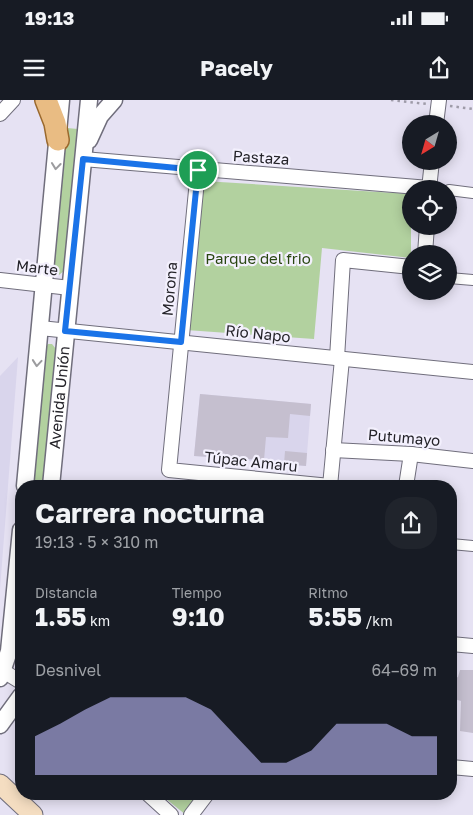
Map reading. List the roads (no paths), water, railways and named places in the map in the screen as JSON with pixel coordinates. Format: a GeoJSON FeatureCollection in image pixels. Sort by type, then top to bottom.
{"type":"FeatureCollection","features":[{"type":"Feature","properties":{"kind":"main road"},"geometry":{"type":"LineString","coordinates":[[46,100],[55,123],[58,140]]}},
{"type":"Feature","properties":{"kind":"main road"},"geometry":{"type":"LineString","coordinates":[[0,784],[15,798]]}},
{"type":"Feature","properties":{"kind":"main road"},"geometry":{"type":"LineString","coordinates":[[17,800],[33,815]]}},
{"type":"Feature","properties":{"kind":"street"},"geometry":{"type":"LineString","coordinates":[[0,114],[13,100]]}},
{"type":"Feature","properties":{"kind":"street","name":"Avenida Unión"},"geometry":{"type":"LineString","coordinates":[[26,480],[61,100]]}},
{"type":"Feature","properties":{"kind":"street","name":"Avenida Unión"},"geometry":{"type":"LineString","coordinates":[[51,480],[89,100]]}},
{"type":"Feature","properties":{"kind":"street"},"geometry":{"type":"LineString","coordinates":[[83,159],[100,116],[114,100]]}},
{"type":"Feature","properties":{"kind":"street"},"geometry":{"type":"LineString","coordinates":[[437,115],[438,100]]}},
{"type":"Feature","properties":{"kind":"street","name":"Pastaza"},"geometry":{"type":"LineString","coordinates":[[83,159],[402,186]]}},
{"type":"Feature","properties":{"kind":"street","name":"Morona"},"geometry":{"type":"LineString","coordinates":[[169,470],[198,170]]}},
{"type":"Feature","properties":{"kind":"street"},"geometry":{"type":"LineString","coordinates":[[457,191],[473,193]]}},
{"type":"Feature","properties":{"kind":"street"},"geometry":{"type":"LineString","coordinates":[[330,480],[340,358],[343,260],[402,266]]}},
{"type":"Feature","properties":{"kind":"street"},"geometry":{"type":"LineString","coordinates":[[457,279],[473,280]]}},
{"type":"Feature","properties":{"kind":"street","name":"Marte"},"geometry":{"type":"LineString","coordinates":[[0,280],[70,288]]}},
{"type":"Feature","properties":{"kind":"street","name":"Río Napo"},"geometry":{"type":"LineString","coordinates":[[40,328],[473,372]]}},
{"type":"Feature","properties":{"kind":"street","name":"Putumayo"},"geometry":{"type":"LineString","coordinates":[[333,450],[411,454],[473,461]]}},
{"type":"Feature","properties":{"kind":"street"},"geometry":{"type":"LineString","coordinates":[[407,480],[411,454]]}},
{"type":"Feature","properties":{"kind":"street","name":"Túpac Amaru"},"geometry":{"type":"LineString","coordinates":[[169,470],[270,480]]}},
{"type":"Feature","properties":{"kind":"street"},"geometry":{"type":"LineString","coordinates":[[457,545],[473,546]]}},
{"type":"Feature","properties":{"kind":"street"},"geometry":{"type":"LineString","coordinates":[[15,614],[9,651],[2,674],[15,679]]}},
{"type":"Feature","properties":{"kind":"street"},"geometry":{"type":"LineString","coordinates":[[457,645],[473,646]]}},
{"type":"Feature","properties":{"kind":"street"},"geometry":{"type":"LineString","coordinates":[[0,725],[15,704]]}},
{"type":"Feature","properties":{"kind":"street"},"geometry":{"type":"LineString","coordinates":[[457,768],[473,769]]}},
{"type":"Feature","properties":{"kind":"street"},"geometry":{"type":"LineString","coordinates":[[155,800],[171,815]]}},
{"type":"Feature","properties":{"kind":"street"},"geometry":{"type":"LineString","coordinates":[[191,815],[202,800]]}},
{"type":"Feature","properties":{"kind":"park label","name":"Parque del frio"},"geometry":{"type":"Point","coordinates":[258,259]}}]}
